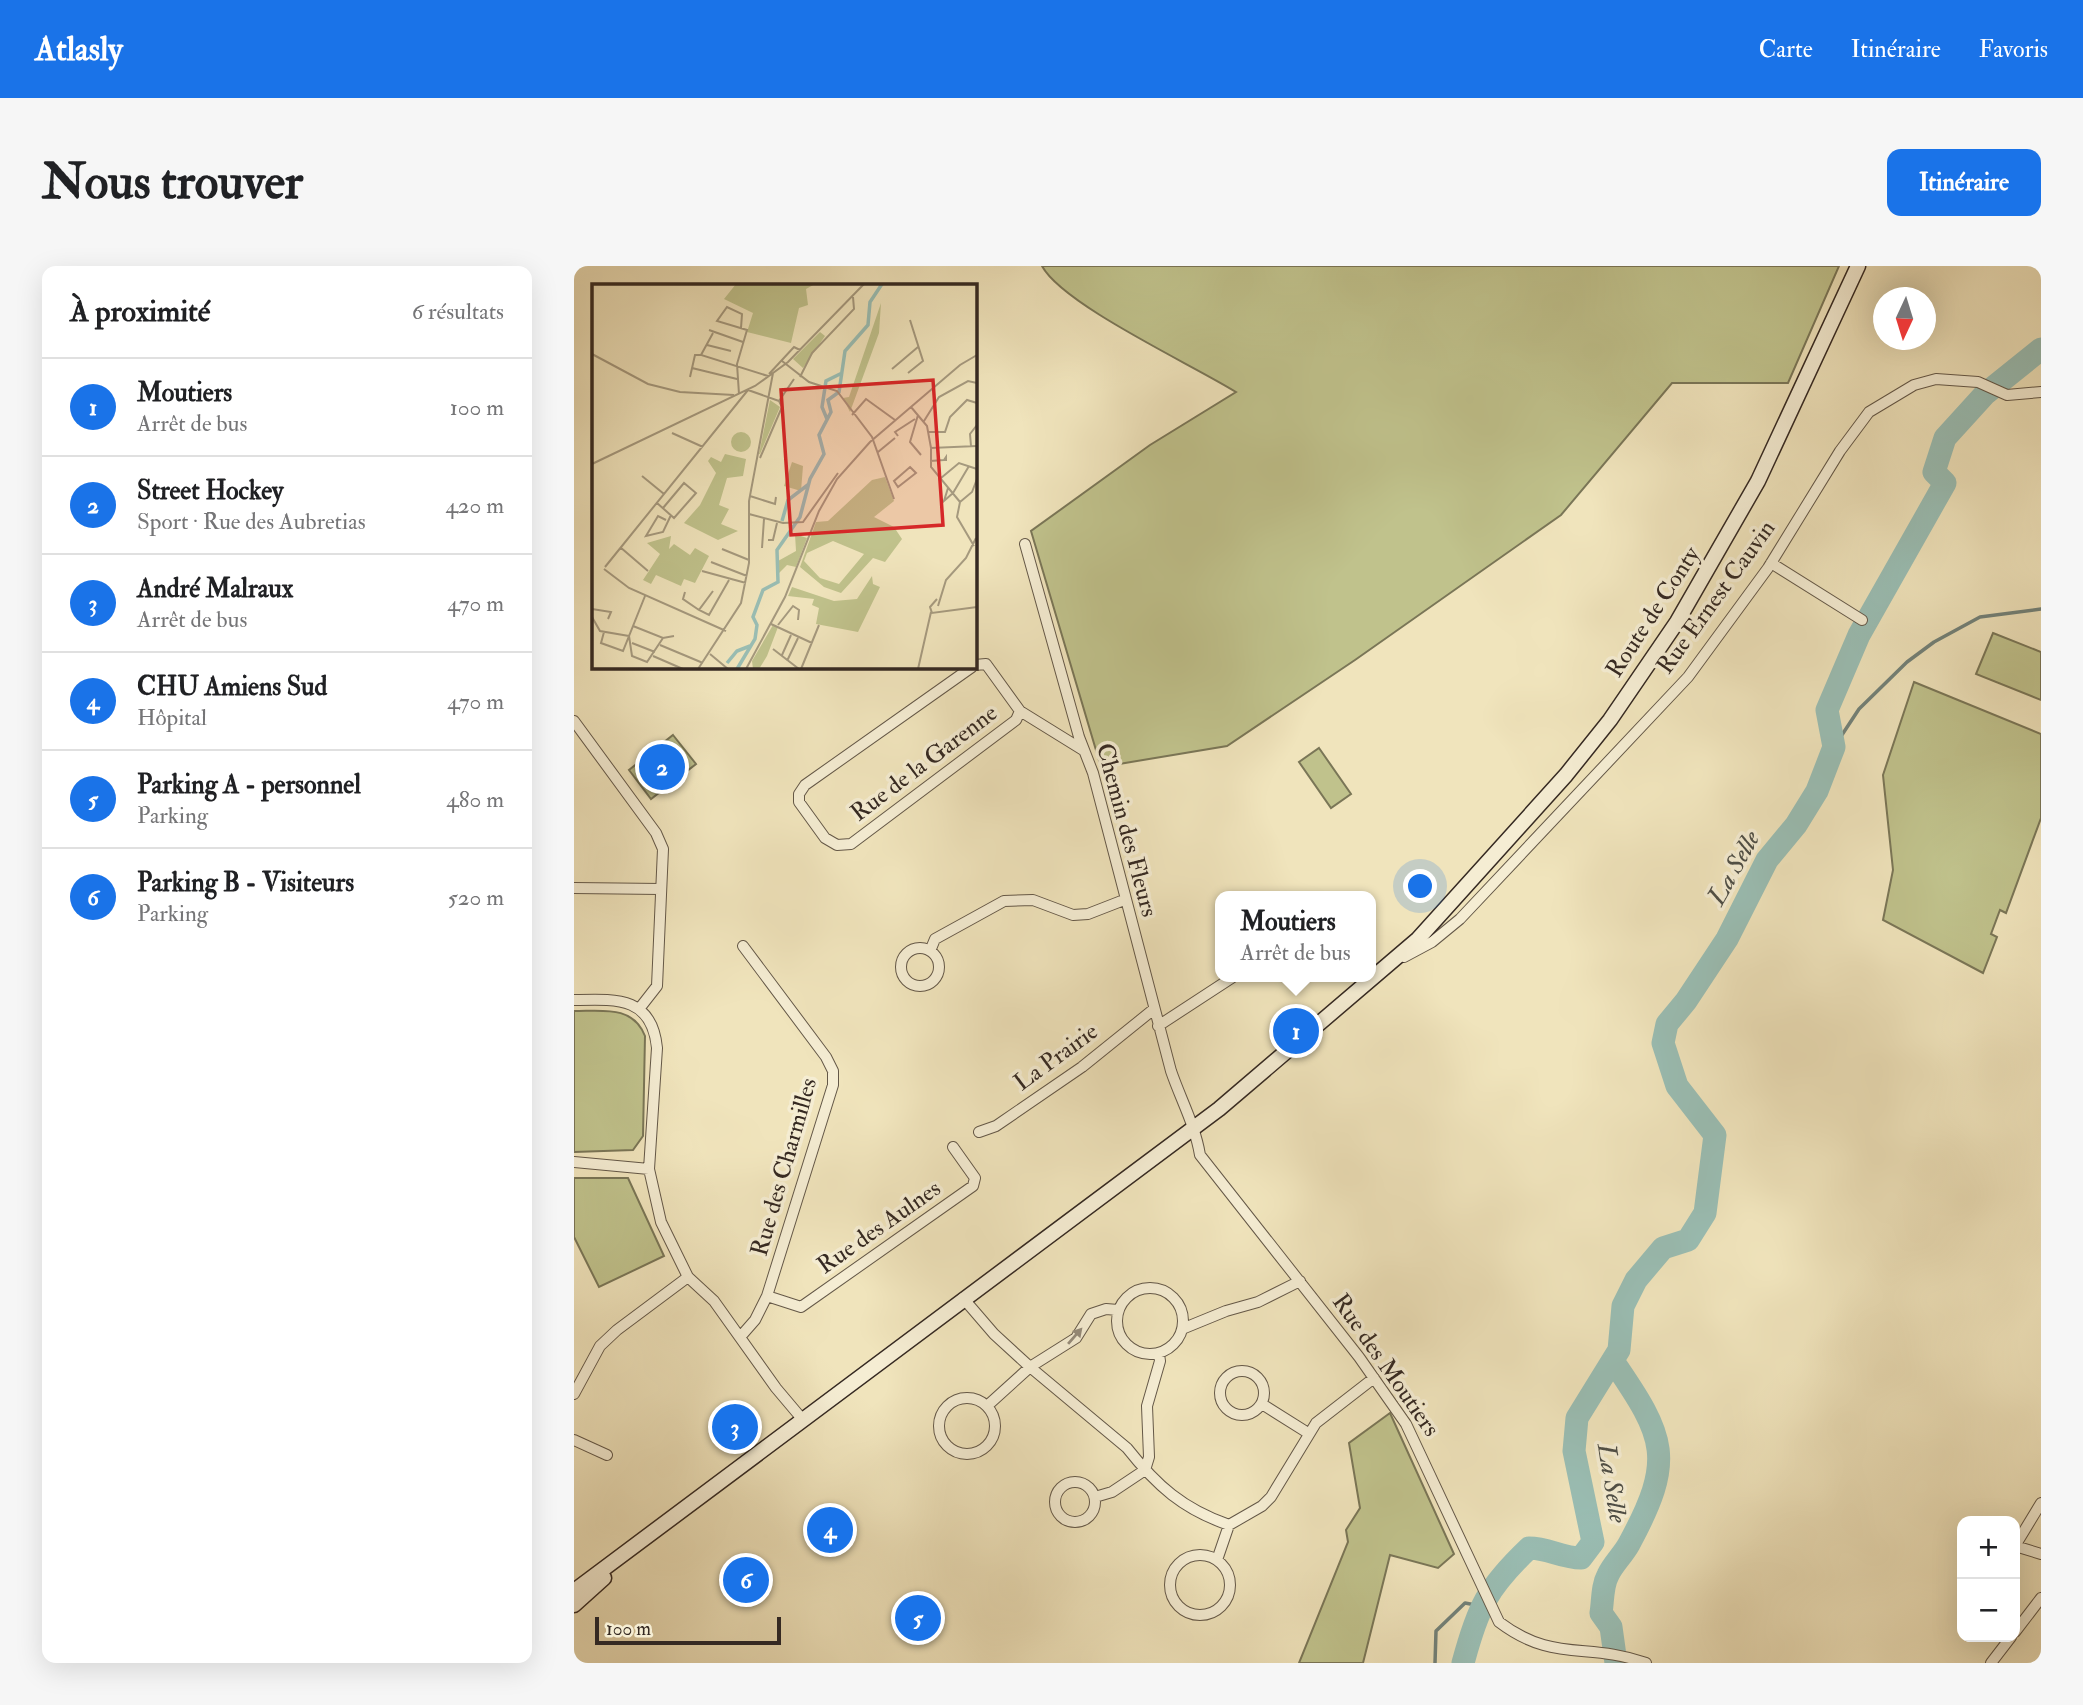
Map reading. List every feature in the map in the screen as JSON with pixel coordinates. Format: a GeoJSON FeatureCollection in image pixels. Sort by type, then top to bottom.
{"type":"FeatureCollection","features":[{"type":"Feature","properties":{"kind":"street","name":"Route de Conty"},"geometry":{"type":"LineString","coordinates":[[1376,977],[1422,942],[1573,766],[1610,720],[1677,622],[1758,481],[1858,266]]}},
{"type":"Feature","properties":{"kind":"street","name":"Rue Ernest Cauvin"},"geometry":{"type":"LineString","coordinates":[[1422,942],[1460,919],[1518,861],[1688,677],[1771,563],[1840,452],[1869,412],[1914,384],[1936,379],[1960,379],[2011,395],[2041,391]]}},
{"type":"Feature","properties":{"kind":"street","name":"Chemin des Fleurs"},"geometry":{"type":"LineString","coordinates":[[1026,544],[1079,737],[1087,752],[1158,1027],[1181,1101],[1194,1124]]}},
{"type":"Feature","properties":{"kind":"street"},"geometry":{"type":"LineString","coordinates":[[1771,563],[1862,620]]}},
{"type":"Feature","properties":{"kind":"street","name":"Rue de la Garenne"},"geometry":{"type":"LineString","coordinates":[[976,666],[986,664],[1020,711],[1062,734],[1087,752]]}},
{"type":"Feature","properties":{"kind":"street","name":"Rue de la Garenne"},"geometry":{"type":"LineString","coordinates":[[970,668],[805,785],[799,793],[799,802],[825,838],[836,845],[851,844],[1016,720],[1020,711]]}},
{"type":"Feature","properties":{"kind":"street"},"geometry":{"type":"LineString","coordinates":[[574,721],[656,833],[663,849],[657,986],[639,1009]]}},
{"type":"Feature","properties":{"kind":"street"},"geometry":{"type":"LineString","coordinates":[[574,888],[662,890]]}},
{"type":"Feature","properties":{"kind":"street"},"geometry":{"type":"LineString","coordinates":[[930,951],[935,939],[1004,901],[1033,900],[1081,915],[1125,900]]}},
{"type":"Feature","properties":{"kind":"street","name":"Rue des Charmilles"},"geometry":{"type":"LineString","coordinates":[[741,1336],[755,1320],[767,1296],[834,1085],[834,1071],[827,1057],[743,946]]}},
{"type":"Feature","properties":{"kind":"street"},"geometry":{"type":"LineString","coordinates":[[1158,1027],[1226,982]]}},
{"type":"Feature","properties":{"kind":"street","name":"Route de Conty"},"geometry":{"type":"LineString","coordinates":[[648,1536],[1250,1083],[1370,982]]}},
{"type":"Feature","properties":{"kind":"street"},"geometry":{"type":"LineString","coordinates":[[574,1000],[623,1001],[650,1018],[655,1030],[657,1048],[649,1169],[661,1222],[688,1277],[714,1301],[776,1388],[803,1420]]}},
{"type":"Feature","properties":{"kind":"street","name":"La Prairie"},"geometry":{"type":"LineString","coordinates":[[979,1132],[996,1126],[1082,1066],[1154,1009]]}},
{"type":"Feature","properties":{"kind":"street","name":"Rue des Moutiers"},"geometry":{"type":"LineString","coordinates":[[1194,1124],[1200,1155],[1374,1378],[1423,1456],[1491,1609],[1509,1631],[1540,1651],[1627,1658],[1646,1663]]}},
{"type":"Feature","properties":{"kind":"street","name":"Rue des Aulnes"},"geometry":{"type":"LineString","coordinates":[[767,1296],[801,1307],[972,1186],[975,1178],[953,1147]]}},
{"type":"Feature","properties":{"kind":"street"},"geometry":{"type":"LineString","coordinates":[[574,1162],[649,1169]]}},
{"type":"Feature","properties":{"kind":"street"},"geometry":{"type":"LineString","coordinates":[[574,1394],[600,1346],[617,1330],[688,1277]]}},
{"type":"Feature","properties":{"kind":"street"},"geometry":{"type":"LineString","coordinates":[[1182,1329],[1226,1311],[1258,1302],[1300,1281]]}},
{"type":"Feature","properties":{"kind":"street"},"geometry":{"type":"LineString","coordinates":[[1154,1288],[1174,1298],[1183,1318],[1182,1329],[1174,1345],[1159,1353],[1138,1353],[1122,1340],[1118,1331],[1118,1310],[1132,1293],[1154,1288]]}},
{"type":"Feature","properties":{"kind":"street"},"geometry":{"type":"LineString","coordinates":[[963,1298],[994,1334],[1128,1448],[1145,1470],[1182,1504],[1228,1525]]}},
{"type":"Feature","properties":{"kind":"street"},"geometry":{"type":"LineString","coordinates":[[987,1406],[1030,1367],[1076,1338],[1091,1314],[1106,1309],[1118,1310]]}},
{"type":"Feature","properties":{"kind":"street"},"geometry":{"type":"LineString","coordinates":[[1095,1497],[1112,1492],[1145,1470],[1149,1457],[1147,1406],[1160,1361],[1159,1353]]}},
{"type":"Feature","properties":{"kind":"street"},"geometry":{"type":"LineString","coordinates":[[1237,1372],[1252,1373],[1262,1383],[1262,1404],[1251,1414],[1230,1412],[1221,1400],[1222,1385],[1237,1372]]}},
{"type":"Feature","properties":{"kind":"street"},"geometry":{"type":"LineString","coordinates":[[1217,1560],[1228,1525],[1262,1506],[1271,1497],[1316,1423],[1374,1378]]}},
{"type":"Feature","properties":{"kind":"street"},"geometry":{"type":"LineString","coordinates":[[961,1398],[970,1398],[987,1406],[995,1422],[991,1440],[985,1448],[968,1454],[950,1449],[940,1434],[940,1416],[945,1408],[961,1398]]}},
{"type":"Feature","properties":{"kind":"street"},"geometry":{"type":"LineString","coordinates":[[1262,1404],[1308,1433]]}},
{"type":"Feature","properties":{"kind":"street"},"geometry":{"type":"LineString","coordinates":[[574,1440],[607,1455]]}},
{"type":"Feature","properties":{"kind":"street"},"geometry":{"type":"LineString","coordinates":[[1069,1482],[1088,1486],[1095,1497],[1094,1510],[1085,1520],[1065,1520],[1056,1509],[1056,1496],[1069,1482]]}},
{"type":"Feature","properties":{"kind":"street"},"geometry":{"type":"LineString","coordinates":[[2041,1503],[2015,1546],[2041,1554]]}},
{"type":"Feature","properties":{"kind":"street"},"geometry":{"type":"LineString","coordinates":[[574,1591],[648,1536]]}},
{"type":"Feature","properties":{"kind":"street"},"geometry":{"type":"LineString","coordinates":[[574,1605],[648,1536]]}},
{"type":"Feature","properties":{"kind":"street"},"geometry":{"type":"LineString","coordinates":[[1199,1555],[1217,1560],[1224,1567],[1230,1587],[1222,1606],[1203,1615],[1184,1610],[1177,1604],[1170,1586],[1175,1569],[1181,1562],[1199,1555]]}},
{"type":"Feature","properties":{"kind":"street"},"geometry":{"type":"LineString","coordinates":[[2020,1625],[2041,1598]]}},
{"type":"Feature","properties":{"kind":"street"},"geometry":{"type":"LineString","coordinates":[[1991,1663],[2007,1642]]}},
{"type":"Feature","properties":{"kind":"green space"},"geometry":{"type":"Polygon","coordinates":[[[1042,266],[1839,266],[1788,383],[1672,383],[1561,515],[1355,660],[1227,746],[1101,767],[1031,531],[1150,445],[1236,392],[1101,316],[1055,282],[1042,266]]]}},
{"type":"Feature","properties":{"kind":"green space"},"geometry":{"type":"Polygon","coordinates":[[[1993,633],[2041,652],[2041,700],[1976,674],[1993,633]]]}},
{"type":"Feature","properties":{"kind":"green space"},"geometry":{"type":"Polygon","coordinates":[[[1914,682],[2041,734],[2041,818],[2006,913],[2000,910],[1991,934],[1997,937],[1983,973],[1883,920],[1893,870],[1883,775],[1914,682]]]}},
{"type":"Feature","properties":{"kind":"green space"},"geometry":{"type":"Polygon","coordinates":[[[673,735],[696,764],[651,799],[629,770],[673,735]]]}},
{"type":"Feature","properties":{"kind":"green space"},"geometry":{"type":"Polygon","coordinates":[[[1319,748],[1351,794],[1331,808],[1299,762],[1319,748]]]}},
{"type":"Feature","properties":{"kind":"green space"},"geometry":{"type":"Polygon","coordinates":[[[574,1011],[625,1014],[640,1026],[645,1036],[643,1136],[633,1150],[574,1152],[574,1011]]]}},
{"type":"Feature","properties":{"kind":"green space"},"geometry":{"type":"Polygon","coordinates":[[[574,1178],[628,1178],[664,1256],[599,1287],[574,1237],[574,1178]]]}},
{"type":"Feature","properties":{"kind":"green space"},"geometry":{"type":"Polygon","coordinates":[[[1390,1413],[1454,1554],[1438,1568],[1390,1555],[1363,1663],[1299,1663],[1348,1542],[1346,1530],[1360,1508],[1349,1443],[1390,1413]]]}},
{"type":"Feature","properties":{"kind":"waterway","name":"La Selle"},"geometry":{"type":"LineString","coordinates":[[1463,1663],[1479,1613],[1486,1600],[1503,1575],[1529,1548],[1581,1558],[1593,1542],[1574,1451],[1577,1418],[1619,1350],[1623,1306],[1636,1280],[1663,1248],[1688,1240],[1705,1213],[1715,1135],[1677,1086],[1663,1043],[1667,1024],[1686,1001],[1727,939],[1767,860],[1796,825],[1817,791],[1834,747],[1827,710],[1859,635],[1945,483],[1934,472],[1945,438],[1985,394],[2041,349]]}},
{"type":"Feature","properties":{"kind":"waterway"},"geometry":{"type":"LineString","coordinates":[[1834,747],[1859,709],[1907,662],[1934,642],[1980,617],[2041,609]]}},
{"type":"Feature","properties":{"kind":"waterway","name":"La Selle"},"geometry":{"type":"LineString","coordinates":[[1613,1361],[1644,1410],[1658,1450],[1658,1469],[1644,1515],[1629,1544],[1610,1571],[1604,1589],[1601,1613],[1611,1627],[1616,1663]]}},
{"type":"Feature","properties":{"kind":"waterway"},"geometry":{"type":"LineString","coordinates":[[1435,1663],[1436,1631],[1465,1603],[1481,1606]]}},
{"type":"Feature","properties":{"kind":"place","name":"Street Hockey"},"geometry":{"type":"Point","coordinates":[662,767]}},
{"type":"Feature","properties":{"kind":"place","name":"Moutiers"},"geometry":{"type":"Point","coordinates":[1296,1031]}},
{"type":"Feature","properties":{"kind":"place","name":"André Malraux"},"geometry":{"type":"Point","coordinates":[735,1427]}},
{"type":"Feature","properties":{"kind":"place","name":"CHU Amiens Sud"},"geometry":{"type":"Point","coordinates":[830,1530]}},
{"type":"Feature","properties":{"kind":"place","name":"Parking B - Visiteurs"},"geometry":{"type":"Point","coordinates":[746,1580]}},
{"type":"Feature","properties":{"kind":"place","name":"Parking A - personnel"},"geometry":{"type":"Point","coordinates":[918,1618]}}]}
